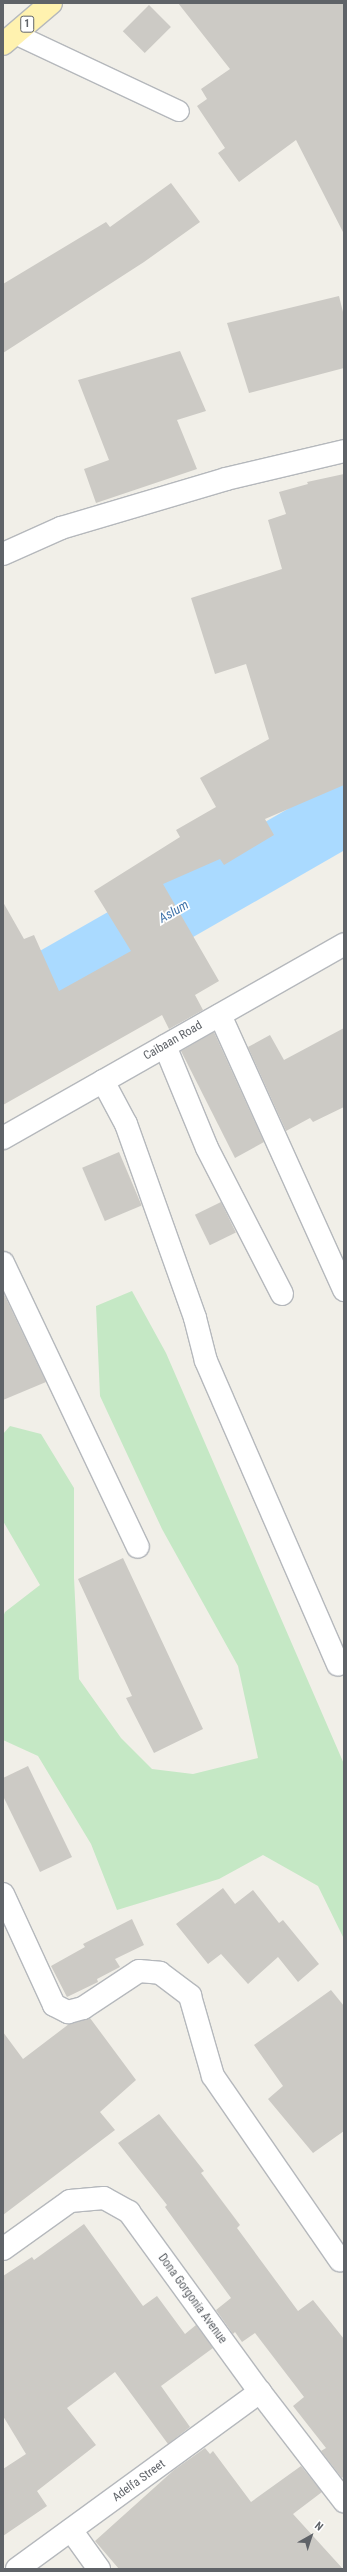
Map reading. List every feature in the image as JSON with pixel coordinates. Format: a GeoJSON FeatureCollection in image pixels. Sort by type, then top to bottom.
{"type":"FeatureCollection","features":[{"type":"Feature","properties":{"kind":"main road","name":"1"},"geometry":{"type":"LineString","coordinates":[[9,39],[51,3]]}},
{"type":"Feature","properties":{"kind":"street"},"geometry":{"type":"LineString","coordinates":[[3,554],[61,528],[219,481],[344,452]]}},
{"type":"Feature","properties":{"kind":"street","name":"Caibaan Road"},"geometry":{"type":"LineString","coordinates":[[3,1138],[344,944]]}},
{"type":"Feature","properties":{"kind":"street"},"geometry":{"type":"LineString","coordinates":[[220,1014],[344,1290]]}},
{"type":"Feature","properties":{"kind":"street"},"geometry":{"type":"LineString","coordinates":[[165,1046],[207,1148],[282,1294]]}},
{"type":"Feature","properties":{"kind":"street"},"geometry":{"type":"LineString","coordinates":[[103,1081],[126,1124],[195,1318],[206,1362],[338,1664]]}},
{"type":"Feature","properties":{"kind":"street"},"geometry":{"type":"LineString","coordinates":[[3,1263],[138,1547]]}},
{"type":"Feature","properties":{"kind":"street"},"geometry":{"type":"LineString","coordinates":[[3,1894],[54,2006],[68,2012],[83,2008],[139,1971],[160,1973],[190,1996],[213,2076],[340,2260]]}},
{"type":"Feature","properties":{"kind":"street","name":"Dona Gorgonia Avenue"},"geometry":{"type":"LineString","coordinates":[[3,2249],[70,2201],[104,2198],[129,2212],[260,2392],[344,2501]]}},
{"type":"Feature","properties":{"kind":"street","name":"Adelfa Street"},"geometry":{"type":"LineString","coordinates":[[17,2569],[260,2392]]}},
{"type":"Feature","properties":{"kind":"street"},"geometry":{"type":"LineString","coordinates":[[71,2530],[99,2569]]}},
{"type":"Feature","properties":{"kind":"lane"},"geometry":{"type":"LineString","coordinates":[[9,39],[179,111]]}},
{"type":"Feature","properties":{"kind":"green space"},"geometry":{"type":"Polygon","coordinates":[[[132,1291],[166,1353],[344,1764],[344,1939],[318,1886],[263,1855],[219,1879],[117,1910],[91,1844],[38,1756],[3,1740],[3,1617],[5,1612],[40,1585],[3,1521],[3,1434],[10,1426],[41,1434],[74,1488],[74,1578],[79,1679],[121,1738],[152,1769],[193,1774],[258,1758],[238,1666],[162,1529],[100,1396],[96,1306],[132,1291]]]}},
{"type":"Feature","properties":{"kind":"building"},"geometry":{"type":"Polygon","coordinates":[[[178,3],[344,3],[344,234],[296,140],[239,182],[218,153],[225,148],[197,106],[207,99],[201,89],[230,69],[178,3]]]}},
{"type":"Feature","properties":{"kind":"building"},"geometry":{"type":"Polygon","coordinates":[[[149,5],[171,27],[145,53],[123,31],[149,5]]]}},
{"type":"Feature","properties":{"kind":"building"},"geometry":{"type":"Polygon","coordinates":[[[171,183],[200,222],[144,262],[3,353],[3,284],[106,222],[110,227],[171,183]]]}},
{"type":"Feature","properties":{"kind":"building"},"geometry":{"type":"Polygon","coordinates":[[[339,296],[344,316],[344,368],[249,393],[227,323],[339,296]]]}},
{"type":"Feature","properties":{"kind":"building"},"geometry":{"type":"Polygon","coordinates":[[[180,351],[206,411],[177,420],[197,469],[96,503],[84,469],[109,460],[78,380],[180,351]]]}},
{"type":"Feature","properties":{"kind":"building"},"geometry":{"type":"Polygon","coordinates":[[[344,474],[344,785],[265,819],[274,835],[224,865],[220,859],[163,884],[219,981],[195,995],[203,1010],[169,1029],[162,1015],[3,1105],[3,902],[24,939],[34,935],[59,991],[131,951],[94,891],[180,837],[176,830],[216,807],[200,778],[269,739],[246,664],[215,674],[191,598],[282,569],[268,520],[286,514],[279,492],[308,484],[307,482],[344,474]]]}},
{"type":"Feature","properties":{"kind":"building"},"geometry":{"type":"Polygon","coordinates":[[[344,1028],[344,1107],[313,1122],[310,1118],[286,1131],[248,1047],[270,1035],[284,1060],[344,1028]]]}},
{"type":"Feature","properties":{"kind":"building"},"geometry":{"type":"Polygon","coordinates":[[[214,1032],[264,1142],[235,1158],[181,1051],[214,1032]]]}},
{"type":"Feature","properties":{"kind":"building"},"geometry":{"type":"Polygon","coordinates":[[[119,1152],[142,1205],[105,1221],[82,1168],[119,1152]]]}},
{"type":"Feature","properties":{"kind":"building"},"geometry":{"type":"Polygon","coordinates":[[[221,1202],[236,1233],[210,1245],[195,1215],[221,1202]]]}},
{"type":"Feature","properties":{"kind":"building"},"geometry":{"type":"Polygon","coordinates":[[[3,1292],[46,1382],[3,1400],[3,1292]]]}},
{"type":"Feature","properties":{"kind":"building"},"geometry":{"type":"Polygon","coordinates":[[[123,1558],[203,1729],[154,1753],[126,1698],[132,1696],[78,1579],[123,1558]]]}},
{"type":"Feature","properties":{"kind":"building"},"geometry":{"type":"Polygon","coordinates":[[[28,1766],[72,1857],[40,1872],[3,1796],[3,1778],[28,1766]]]}},
{"type":"Feature","properties":{"kind":"building"},"geometry":{"type":"Polygon","coordinates":[[[223,1888],[235,1904],[253,1890],[279,1923],[283,1920],[319,1964],[298,1982],[278,1957],[248,1984],[221,1954],[208,1964],[176,1924],[223,1888]]]}},
{"type":"Feature","properties":{"kind":"building"},"geometry":{"type":"Polygon","coordinates":[[[132,1919],[144,1945],[115,1959],[120,1967],[97,1979],[98,1982],[67,1997],[51,1966],[85,1947],[83,1944],[132,1919]]]}},
{"type":"Feature","properties":{"kind":"building"},"geometry":{"type":"Polygon","coordinates":[[[331,1990],[344,2006],[344,2131],[313,2153],[268,2099],[283,2086],[254,2045],[331,1990]]]}},
{"type":"Feature","properties":{"kind":"building"},"geometry":{"type":"Polygon","coordinates":[[[90,2018],[136,2080],[100,2112],[115,2130],[3,2215],[3,2032],[23,2059],[69,2024],[90,2018]]]}},
{"type":"Feature","properties":{"kind":"building"},"geometry":{"type":"Polygon","coordinates":[[[159,2114],[204,2171],[201,2173],[240,2225],[237,2228],[298,2311],[313,2300],[344,2339],[344,2476],[342,2478],[321,2451],[326,2448],[293,2406],[304,2397],[255,2333],[242,2342],[235,2332],[233,2334],[216,2310],[231,2298],[165,2207],[167,2205],[118,2143],[159,2114]]]}},
{"type":"Feature","properties":{"kind":"building"},"geometry":{"type":"Polygon","coordinates":[[[84,2224],[143,2306],[157,2296],[185,2334],[196,2325],[213,2348],[161,2386],[190,2427],[168,2444],[115,2372],[67,2408],[96,2445],[37,2491],[47,2506],[3,2536],[3,2469],[26,2454],[3,2416],[3,2276],[32,2257],[34,2260],[84,2224]]]}},
{"type":"Feature","properties":{"kind":"building"},"geometry":{"type":"Polygon","coordinates":[[[205,2448],[210,2454],[213,2451],[251,2502],[301,2466],[322,2492],[293,2514],[343,2569],[119,2569],[95,2541],[174,2470],[205,2448]]]}},
{"type":"Feature","properties":{"kind":"waterway","name":"Aslum"},"geometry":{"type":"LineString","coordinates":[[3,1009],[344,814]]}}]}
